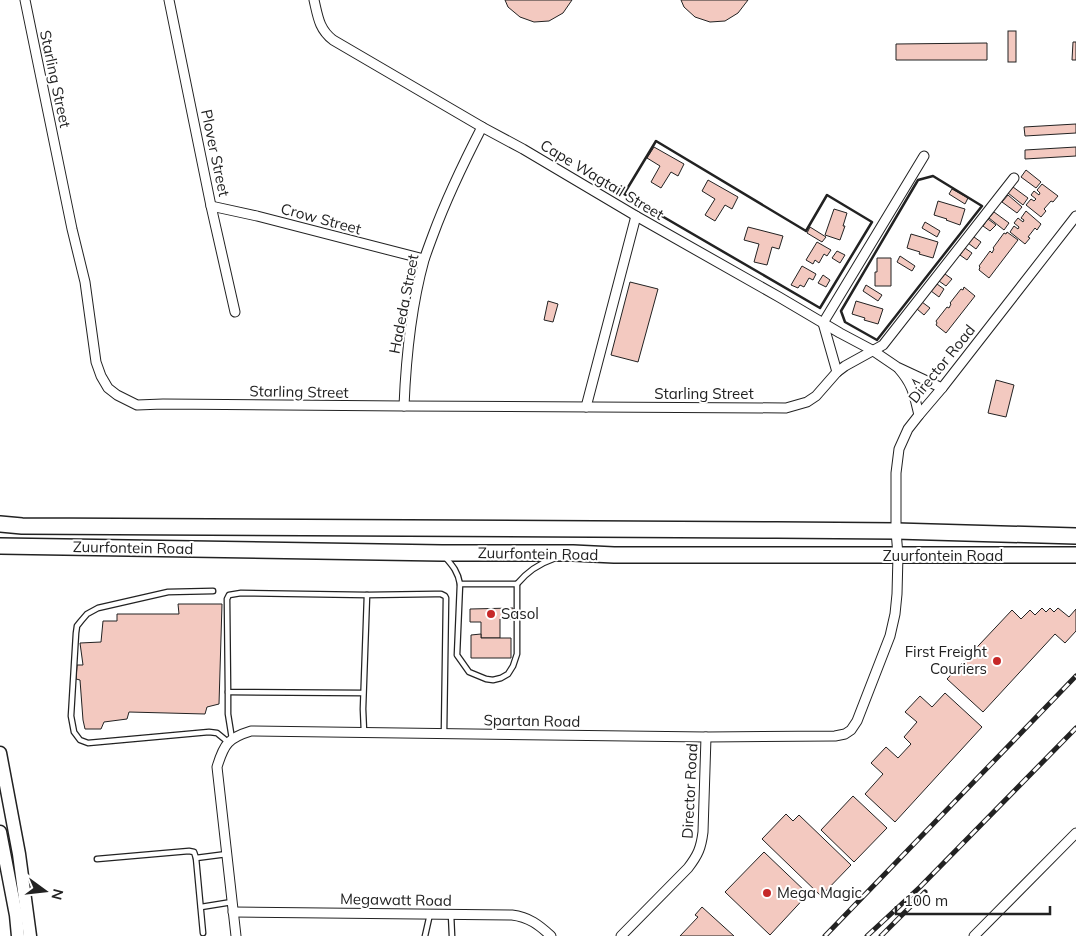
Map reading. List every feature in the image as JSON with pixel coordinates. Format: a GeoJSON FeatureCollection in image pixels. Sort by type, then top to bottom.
{"type":"FeatureCollection","features":[{"type":"Feature","properties":{"kind":"main road","name":"Zuurfontein Road"},"geometry":{"type":"LineString","coordinates":[[0,524],[32,526],[896,531],[1076,536]]}},
{"type":"Feature","properties":{"kind":"main road","name":"Zuurfontein Road"},"geometry":{"type":"LineString","coordinates":[[0,546],[614,555],[1076,555]]}},
{"type":"Feature","properties":{"kind":"main road"},"geometry":{"type":"LineString","coordinates":[[0,753],[30,936]]}},
{"type":"Feature","properties":{"kind":"main road"},"geometry":{"type":"LineString","coordinates":[[0,832],[16,915],[18,936]]}},
{"type":"Feature","properties":{"kind":"street","name":"Starling Street"},"geometry":{"type":"LineString","coordinates":[[25,0],[72,229],[85,282],[96,362],[108,388],[117,396],[137,405],[786,408],[807,402],[816,396],[837,372],[849,363],[882,345],[1014,178]]}},
{"type":"Feature","properties":{"kind":"street","name":"Plover Street"},"geometry":{"type":"LineString","coordinates":[[169,0],[211,206],[235,312]]}},
{"type":"Feature","properties":{"kind":"street","name":"Cape Wagtail Street"},"geometry":{"type":"LineString","coordinates":[[314,0],[322,29],[332,40],[823,324],[872,350],[897,367]]}},
{"type":"Feature","properties":{"kind":"street","name":"Hadeda Street"},"geometry":{"type":"LineString","coordinates":[[404,406],[405,374],[410,334],[424,259],[455,181],[482,127]]}},
{"type":"Feature","properties":{"kind":"street"},"geometry":{"type":"LineString","coordinates":[[837,372],[823,324],[924,156]]}},
{"type":"Feature","properties":{"kind":"street","name":"Crow Street"},"geometry":{"type":"LineString","coordinates":[[211,206],[424,259]]}},
{"type":"Feature","properties":{"kind":"street"},"geometry":{"type":"LineString","coordinates":[[586,407],[636,216]]}},
{"type":"Feature","properties":{"kind":"street","name":"Director Road"},"geometry":{"type":"LineString","coordinates":[[898,555],[896,473],[899,449],[908,429],[1076,216]]}},
{"type":"Feature","properties":{"kind":"street"},"geometry":{"type":"LineString","coordinates":[[897,367],[942,388]]}},
{"type":"Feature","properties":{"kind":"street"},"geometry":{"type":"LineString","coordinates":[[897,367],[909,381],[915,396],[919,415]]}},
{"type":"Feature","properties":{"kind":"street","name":"Spartan Road"},"geometry":{"type":"LineString","coordinates":[[230,741],[238,735],[251,731],[706,737],[835,736],[845,734],[851,730],[857,721],[890,636],[895,614],[898,555]]}},
{"type":"Feature","properties":{"kind":"street","name":"Director Road"},"geometry":{"type":"LineString","coordinates":[[621,936],[688,868],[697,856],[703,832],[706,737]]}},
{"type":"Feature","properties":{"kind":"street"},"geometry":{"type":"LineString","coordinates":[[230,741],[221,753],[217,767],[236,936]]}},
{"type":"Feature","properties":{"kind":"street"},"geometry":{"type":"LineString","coordinates":[[974,936],[1076,833]]}},
{"type":"Feature","properties":{"kind":"street","name":"Megawatt Road"},"geometry":{"type":"LineString","coordinates":[[233,907],[522,916],[542,927],[551,936]]}},
{"type":"Feature","properties":{"kind":"lane"},"geometry":{"type":"LineString","coordinates":[[442,553],[459,575],[457,655],[469,672],[493,680],[508,674],[517,654],[517,584],[532,568],[543,562],[573,553]]}},
{"type":"Feature","properties":{"kind":"lane"},"geometry":{"type":"LineString","coordinates":[[460,584],[517,584]]}},
{"type":"Feature","properties":{"kind":"lane"},"geometry":{"type":"LineString","coordinates":[[213,591],[168,592],[98,608],[87,614],[77,626],[71,716],[74,732],[80,740],[88,743],[209,732],[216,733],[230,741]]}},
{"type":"Feature","properties":{"kind":"lane"},"geometry":{"type":"LineString","coordinates":[[230,741],[227,599],[229,595],[241,593],[441,594],[445,596],[444,733]]}},
{"type":"Feature","properties":{"kind":"lane"},"geometry":{"type":"LineString","coordinates":[[364,732],[363,693],[367,595]]}},
{"type":"Feature","properties":{"kind":"lane"},"geometry":{"type":"LineString","coordinates":[[228,692],[363,693]]}},
{"type":"Feature","properties":{"kind":"lane"},"geometry":{"type":"LineString","coordinates":[[97,859],[194,852],[203,933]]}},
{"type":"Feature","properties":{"kind":"lane"},"geometry":{"type":"LineString","coordinates":[[196,858],[227,854]]}},
{"type":"Feature","properties":{"kind":"lane"},"geometry":{"type":"LineString","coordinates":[[201,907],[233,907]]}},
{"type":"Feature","properties":{"kind":"lane"},"geometry":{"type":"LineString","coordinates":[[425,936],[430,914]]}},
{"type":"Feature","properties":{"kind":"lane"},"geometry":{"type":"LineString","coordinates":[[451,914],[452,936]]}},
{"type":"Feature","properties":{"kind":"building"},"geometry":{"type":"Polygon","coordinates":[[[505,0],[572,0],[563,13],[549,21],[534,22],[520,17],[508,7],[505,0]]]}},
{"type":"Feature","properties":{"kind":"building"},"geometry":{"type":"Polygon","coordinates":[[[681,0],[748,0],[738,13],[725,21],[710,22],[695,17],[684,7],[681,0]]]}},
{"type":"Feature","properties":{"kind":"building"},"geometry":{"type":"Polygon","coordinates":[[[1008,31],[1016,31],[1016,62],[1008,62],[1008,31]]]}},
{"type":"Feature","properties":{"kind":"building"},"geometry":{"type":"Polygon","coordinates":[[[1073,42],[1076,42],[1076,60],[1072,60],[1073,42]]]}},
{"type":"Feature","properties":{"kind":"building"},"geometry":{"type":"Polygon","coordinates":[[[987,43],[987,60],[896,60],[896,44],[987,43]]]}},
{"type":"Feature","properties":{"kind":"building"},"geometry":{"type":"Polygon","coordinates":[[[1076,124],[1076,133],[1025,136],[1024,127],[1076,124]]]}},
{"type":"Feature","properties":{"kind":"building"},"geometry":{"type":"Polygon","coordinates":[[[654,147],[684,164],[678,176],[671,172],[661,188],[651,182],[660,166],[647,158],[654,147]]]}},
{"type":"Feature","properties":{"kind":"building"},"geometry":{"type":"Polygon","coordinates":[[[1076,147],[1076,156],[1025,159],[1025,150],[1076,147]]]}},
{"type":"Feature","properties":{"kind":"building"},"geometry":{"type":"Polygon","coordinates":[[[1026,170],[1041,182],[1036,188],[1021,177],[1026,170]]]}},
{"type":"Feature","properties":{"kind":"building"},"geometry":{"type":"Polygon","coordinates":[[[708,180],[738,197],[732,209],[725,205],[715,221],[705,215],[715,199],[702,191],[708,180]]]}},
{"type":"Feature","properties":{"kind":"building"},"geometry":{"type":"Polygon","coordinates":[[[1042,184],[1058,196],[1044,209],[1046,211],[1041,217],[1026,205],[1031,199],[1034,201],[1036,199],[1031,195],[1034,191],[1039,195],[1040,193],[1037,190],[1042,184]]]}},
{"type":"Feature","properties":{"kind":"building"},"geometry":{"type":"Polygon","coordinates":[[[1013,187],[1028,198],[1023,205],[1008,193],[1013,187]]]}},
{"type":"Feature","properties":{"kind":"building"},"geometry":{"type":"Polygon","coordinates":[[[952,189],[968,198],[965,204],[949,194],[952,189]]]}},
{"type":"Feature","properties":{"kind":"building"},"geometry":{"type":"Polygon","coordinates":[[[1008,195],[1022,207],[1017,213],[1002,202],[1008,195]]]}},
{"type":"Feature","properties":{"kind":"building"},"geometry":{"type":"Polygon","coordinates":[[[938,201],[965,209],[960,225],[934,215],[938,201]]]}},
{"type":"Feature","properties":{"kind":"building"},"geometry":{"type":"Polygon","coordinates":[[[834,209],[847,213],[840,240],[825,235],[834,209]]]}},
{"type":"Feature","properties":{"kind":"building"},"geometry":{"type":"Polygon","coordinates":[[[1026,211],[1041,224],[1037,230],[1035,228],[1025,244],[1010,232],[1014,226],[1018,229],[1019,227],[1014,223],[1018,218],[1023,222],[1024,220],[1021,218],[1026,211]]]}},
{"type":"Feature","properties":{"kind":"building"},"geometry":{"type":"Polygon","coordinates":[[[994,212],[1009,223],[1004,230],[989,218],[994,212]]]}},
{"type":"Feature","properties":{"kind":"building"},"geometry":{"type":"Polygon","coordinates":[[[988,219],[996,225],[990,231],[983,226],[988,219]]]}},
{"type":"Feature","properties":{"kind":"building"},"geometry":{"type":"Polygon","coordinates":[[[925,222],[940,231],[937,237],[922,228],[925,222]]]}},
{"type":"Feature","properties":{"kind":"building"},"geometry":{"type":"Polygon","coordinates":[[[748,227],[783,236],[779,249],[772,247],[767,265],[754,262],[759,244],[744,240],[748,227]]]}},
{"type":"Feature","properties":{"kind":"building"},"geometry":{"type":"Polygon","coordinates":[[[810,227],[826,237],[822,242],[807,233],[810,227]]]}},
{"type":"Feature","properties":{"kind":"building"},"geometry":{"type":"Polygon","coordinates":[[[1007,232],[1018,240],[989,278],[979,270],[979,266],[990,251],[992,253],[993,248],[1004,233],[1006,234],[1007,232]]]}},
{"type":"Feature","properties":{"kind":"building"},"geometry":{"type":"Polygon","coordinates":[[[911,234],[938,242],[933,258],[907,248],[911,234]]]}},
{"type":"Feature","properties":{"kind":"building"},"geometry":{"type":"Polygon","coordinates":[[[974,237],[981,242],[976,249],[968,243],[974,237]]]}},
{"type":"Feature","properties":{"kind":"building"},"geometry":{"type":"Polygon","coordinates":[[[817,242],[831,250],[827,256],[824,254],[819,263],[815,260],[813,264],[806,260],[817,242]]]}},
{"type":"Feature","properties":{"kind":"building"},"geometry":{"type":"Polygon","coordinates":[[[965,248],[972,253],[967,260],[960,255],[965,248]]]}},
{"type":"Feature","properties":{"kind":"building"},"geometry":{"type":"Polygon","coordinates":[[[837,251],[845,255],[840,263],[832,258],[837,251]]]}},
{"type":"Feature","properties":{"kind":"building"},"geometry":{"type":"Polygon","coordinates":[[[900,256],[915,266],[912,271],[897,262],[900,256]]]}},
{"type":"Feature","properties":{"kind":"building"},"geometry":{"type":"Polygon","coordinates":[[[877,258],[891,258],[891,286],[875,286],[877,258]]]}},
{"type":"Feature","properties":{"kind":"building"},"geometry":{"type":"Polygon","coordinates":[[[802,266],[816,274],[813,280],[809,278],[804,287],[800,285],[798,288],[791,285],[802,266]]]}},
{"type":"Feature","properties":{"kind":"building"},"geometry":{"type":"Polygon","coordinates":[[[945,274],[952,279],[946,286],[939,281],[945,274]]]}},
{"type":"Feature","properties":{"kind":"building"},"geometry":{"type":"Polygon","coordinates":[[[823,275],[830,280],[826,287],[818,283],[823,275]]]}},
{"type":"Feature","properties":{"kind":"building"},"geometry":{"type":"Polygon","coordinates":[[[630,282],[658,289],[638,362],[611,355],[630,282]]]}},
{"type":"Feature","properties":{"kind":"building"},"geometry":{"type":"Polygon","coordinates":[[[937,284],[944,289],[939,297],[931,291],[937,284]]]}},
{"type":"Feature","properties":{"kind":"building"},"geometry":{"type":"Polygon","coordinates":[[[866,285],[882,295],[878,301],[863,291],[866,285]]]}},
{"type":"Feature","properties":{"kind":"building"},"geometry":{"type":"Polygon","coordinates":[[[964,287],[975,296],[946,333],[936,325],[936,321],[947,307],[949,308],[950,303],[964,287]]]}},
{"type":"Feature","properties":{"kind":"building"},"geometry":{"type":"Polygon","coordinates":[[[548,301],[558,304],[553,322],[544,320],[548,301]]]}},
{"type":"Feature","properties":{"kind":"building"},"geometry":{"type":"Polygon","coordinates":[[[856,301],[883,309],[878,324],[852,314],[856,301]]]}},
{"type":"Feature","properties":{"kind":"building"},"geometry":{"type":"Polygon","coordinates":[[[922,302],[930,308],[924,315],[917,309],[922,302]]]}},
{"type":"Feature","properties":{"kind":"building"},"geometry":{"type":"Polygon","coordinates":[[[996,380],[1014,385],[1006,417],[988,413],[996,380]]]}},
{"type":"Feature","properties":{"kind":"building"},"geometry":{"type":"Polygon","coordinates":[[[178,604],[222,604],[219,704],[207,707],[205,714],[129,712],[127,719],[104,722],[101,729],[85,729],[80,680],[76,679],[77,665],[83,665],[80,643],[101,642],[103,621],[117,621],[117,614],[179,614],[178,604]]]}},
{"type":"Feature","properties":{"kind":"building"},"geometry":{"type":"Polygon","coordinates":[[[513,608],[513,619],[500,619],[500,638],[481,638],[481,622],[470,622],[470,609],[513,608]]]}},
{"type":"Feature","properties":{"kind":"building","name":"First Freight Couriers"},"geometry":{"type":"Polygon","coordinates":[[[1042,608],[1046,612],[1050,608],[1054,612],[1058,608],[1069,617],[1076,609],[1076,631],[1065,643],[1055,634],[983,712],[947,679],[1012,610],[1021,619],[1030,610],[1035,615],[1042,608]]]}},
{"type":"Feature","properties":{"kind":"building"},"geometry":{"type":"Polygon","coordinates":[[[481,634],[481,638],[511,638],[511,658],[471,658],[471,635],[481,634]]]}},
{"type":"Feature","properties":{"kind":"building"},"geometry":{"type":"Polygon","coordinates":[[[945,693],[982,727],[895,822],[865,794],[883,774],[871,763],[886,747],[898,758],[911,744],[904,737],[917,722],[905,712],[920,696],[932,707],[945,693]]]}},
{"type":"Feature","properties":{"kind":"building"},"geometry":{"type":"Polygon","coordinates":[[[853,796],[887,828],[854,862],[821,830],[853,796]]]}},
{"type":"Feature","properties":{"kind":"building"},"geometry":{"type":"Polygon","coordinates":[[[786,814],[793,821],[799,815],[851,865],[821,896],[762,839],[786,814]]]}},
{"type":"Feature","properties":{"kind":"building","name":"Mega Magic"},"geometry":{"type":"Polygon","coordinates":[[[764,852],[808,894],[770,935],[725,892],[764,852]]]}},
{"type":"Feature","properties":{"kind":"building"},"geometry":{"type":"Polygon","coordinates":[[[702,907],[734,936],[680,936],[698,917],[695,915],[702,907]]]}},
{"type":"Feature","properties":{"kind":"railway"},"geometry":{"type":"LineString","coordinates":[[825,936],[1076,676]]}},
{"type":"Feature","properties":{"kind":"railway"},"geometry":{"type":"LineString","coordinates":[[867,936],[920,887],[1076,728]]}},
{"type":"Feature","properties":{"kind":"railway"},"geometry":{"type":"LineString","coordinates":[[881,936],[925,892]]}},
{"type":"Feature","properties":{"kind":"wall"},"geometry":{"type":"LineString","coordinates":[[656,141],[806,231],[827,195],[872,222],[820,308],[624,194],[656,141]]}},
{"type":"Feature","properties":{"kind":"wall"},"geometry":{"type":"LineString","coordinates":[[933,176],[982,206],[877,340],[845,322],[841,311],[918,180],[933,176]]}},
{"type":"Feature","properties":{"kind":"place","name":"Sasol"},"geometry":{"type":"Point","coordinates":[491,614]}},
{"type":"Feature","properties":{"kind":"place","name":"First Freight Couriers"},"geometry":{"type":"Point","coordinates":[997,661]}},
{"type":"Feature","properties":{"kind":"place","name":"Mega Magic"},"geometry":{"type":"Point","coordinates":[767,893]}}]}
